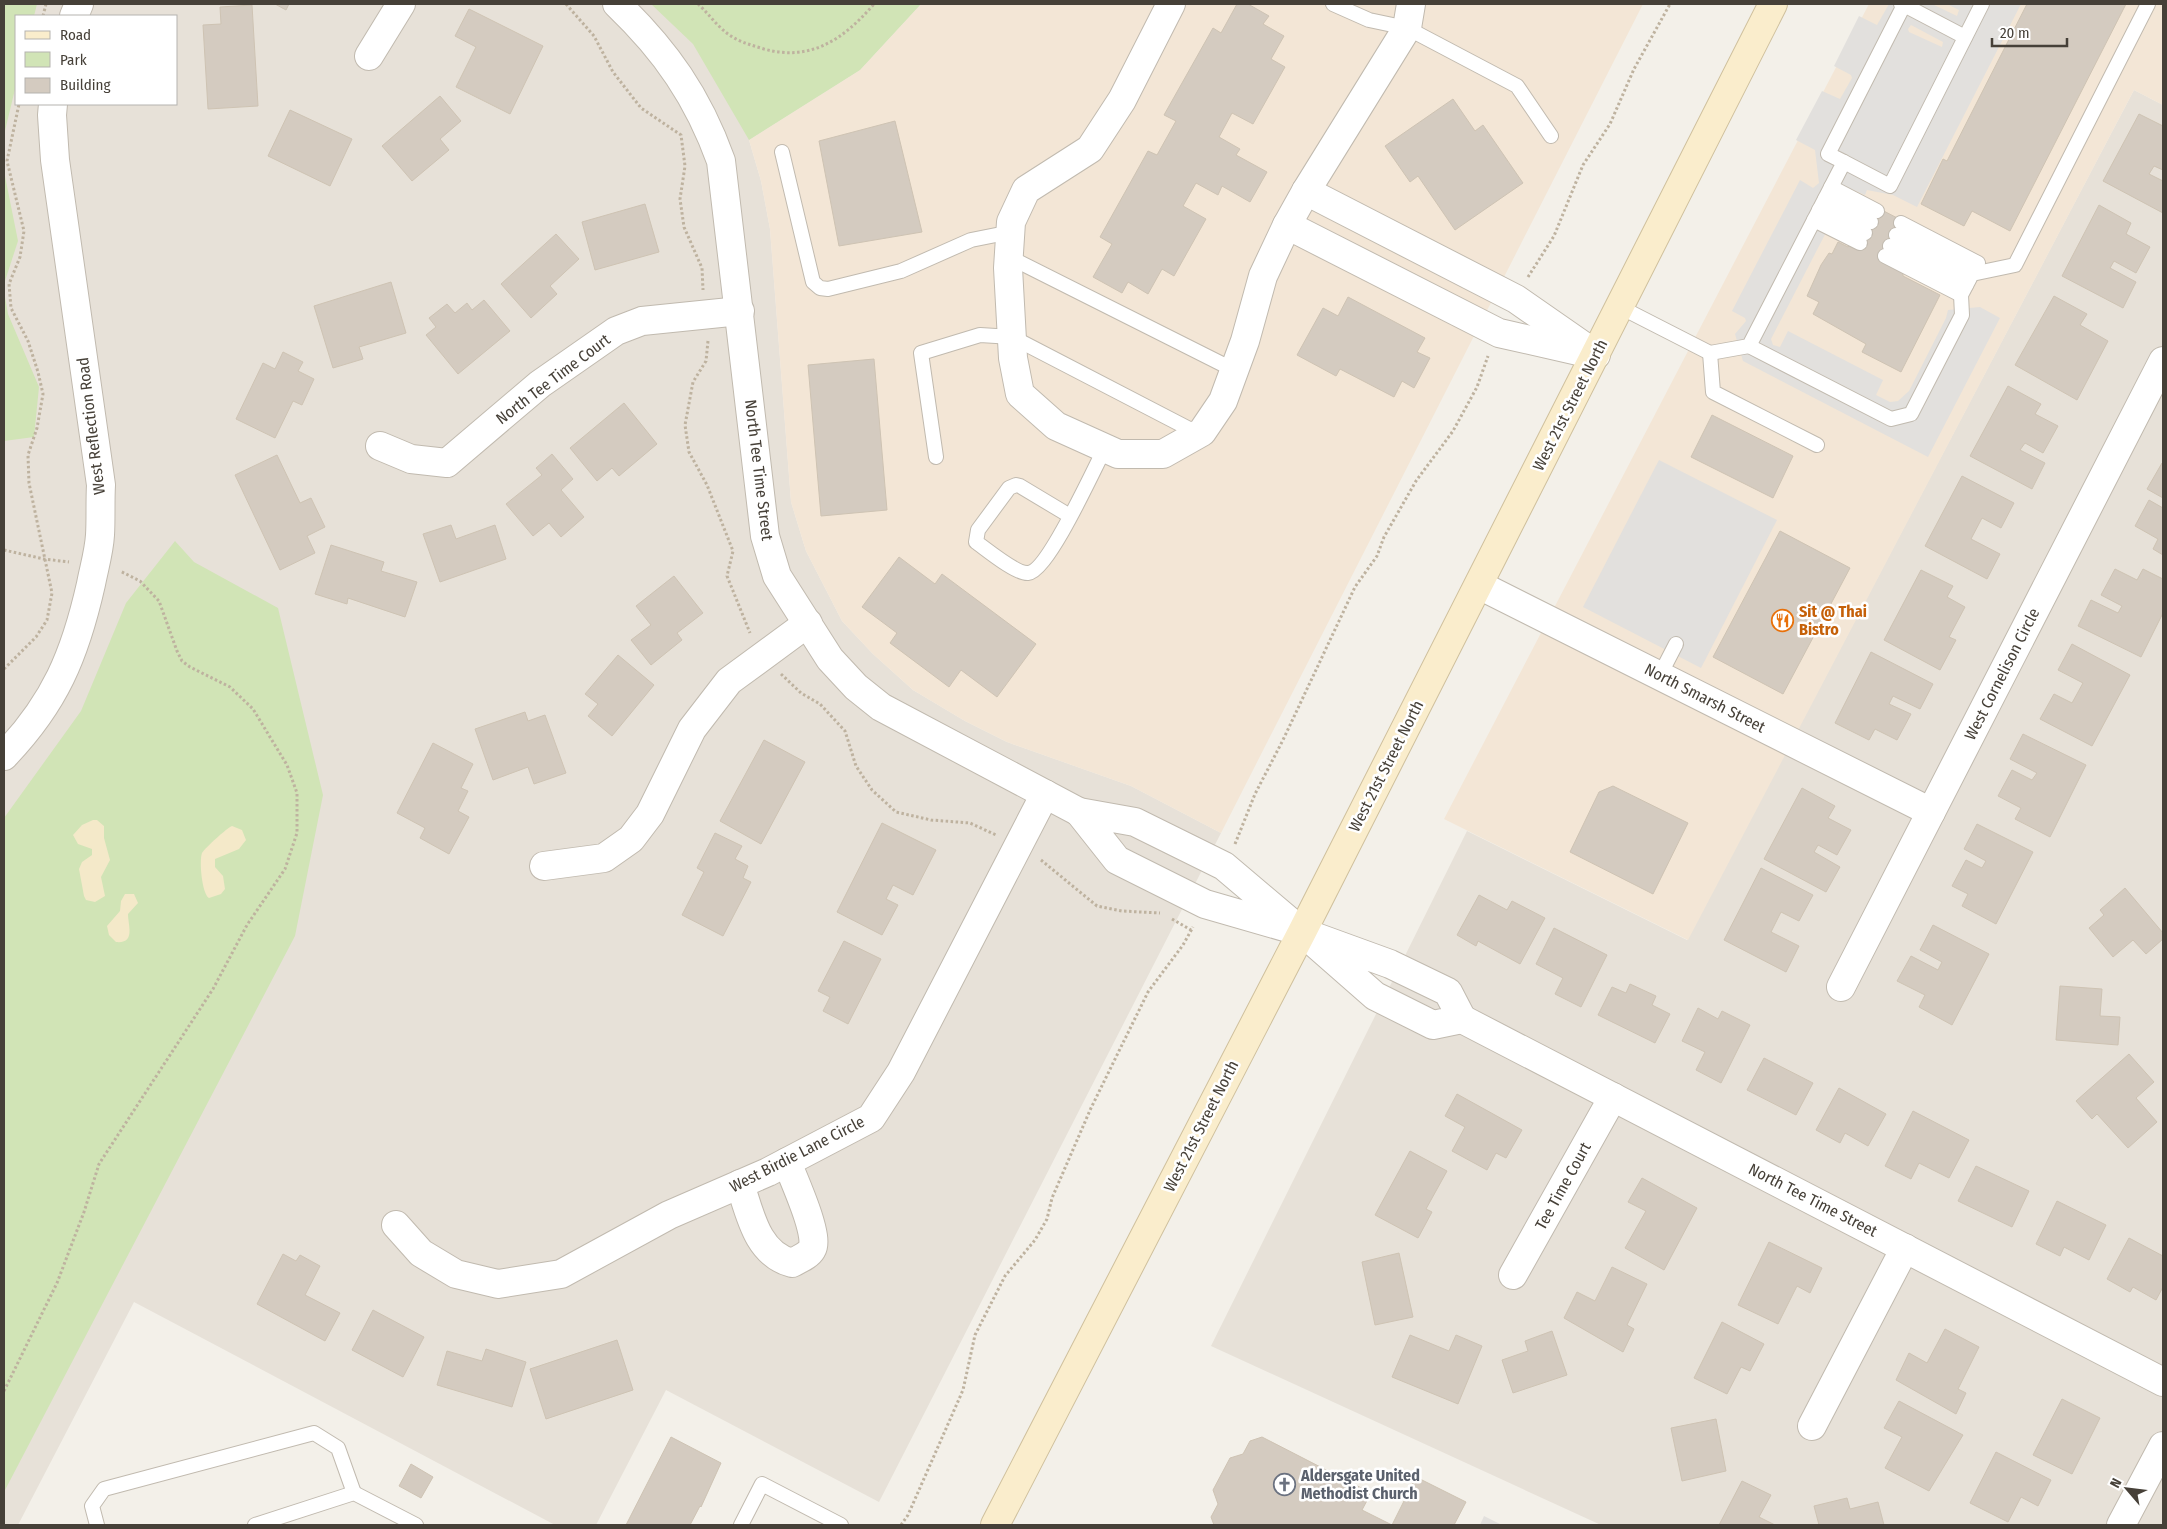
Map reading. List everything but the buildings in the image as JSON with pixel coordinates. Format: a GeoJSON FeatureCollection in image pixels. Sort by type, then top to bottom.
{"type":"FeatureCollection","features":[{"type":"Feature","properties":{"kind":"main road","name":"West 21st Street North"},"geometry":{"type":"LineString","coordinates":[[995,1525],[1302,932],[1773,4]]}},
{"type":"Feature","properties":{"kind":"street"},"geometry":{"type":"LineString","coordinates":[[369,56],[401,4]]}},
{"type":"Feature","properties":{"kind":"street","name":"North Tee Time Street"},"geometry":{"type":"LineString","coordinates":[[617,4],[644,30],[673,66],[691,93],[709,128],[721,161],[740,310],[765,536],[777,576],[830,659],[856,687],[881,707],[1079,812],[1135,822],[1224,866],[1375,996],[1433,1025],[1462,1019]]}},
{"type":"Feature","properties":{"kind":"street"},"geometry":{"type":"LineString","coordinates":[[1171,4],[1122,100],[1090,149],[1026,190],[1011,222],[1013,358],[1020,394],[1056,426],[1118,454],[1164,454],[1199,434],[1223,401],[1263,276],[1287,225],[1409,16]]}},
{"type":"Feature","properties":{"kind":"street","name":"West Reflection Road"},"geometry":{"type":"LineString","coordinates":[[4,756],[37,717],[62,679],[77,640],[100,536],[101,485],[56,160],[53,105]]}},
{"type":"Feature","properties":{"kind":"street"},"geometry":{"type":"LineString","coordinates":[[1306,191],[1516,299],[1596,355]]}},
{"type":"Feature","properties":{"kind":"street"},"geometry":{"type":"LineString","coordinates":[[1287,225],[1499,333],[1596,355]]}},
{"type":"Feature","properties":{"kind":"street","name":"North Tee Time Court"},"geometry":{"type":"LineString","coordinates":[[380,446],[411,459],[447,463],[540,384],[616,331],[642,322],[740,310]]}},
{"type":"Feature","properties":{"kind":"street","name":"West Cornelison Circle"},"geometry":{"type":"LineString","coordinates":[[1841,987],[2163,360]]}},
{"type":"Feature","properties":{"kind":"street","name":"North Smarsh Street"},"geometry":{"type":"LineString","coordinates":[[1479,585],[1931,812]]}},
{"type":"Feature","properties":{"kind":"street"},"geometry":{"type":"LineString","coordinates":[[544,866],[604,858],[631,838],[650,814],[692,729],[729,681],[808,623]]}},
{"type":"Feature","properties":{"kind":"street","name":"West Birdie Lane Circle"},"geometry":{"type":"LineString","coordinates":[[396,1225],[421,1253],[456,1274],[498,1284],[561,1274],[669,1215],[787,1162],[871,1118],[901,1072],[1045,794]]}},
{"type":"Feature","properties":{"kind":"street","name":"North Tee Time Street"},"geometry":{"type":"LineString","coordinates":[[1079,812],[1117,860],[1205,904],[1302,932],[1390,964],[1448,992],[1462,1019],[2163,1382]]}},
{"type":"Feature","properties":{"kind":"street","name":"Tee Time Court"},"geometry":{"type":"LineString","coordinates":[[1513,1275],[1612,1097]]}},
{"type":"Feature","properties":{"kind":"street"},"geometry":{"type":"LineString","coordinates":[[740,1184],[761,1240],[780,1260],[792,1262],[812,1250],[814,1242],[808,1218],[787,1162]]}},
{"type":"Feature","properties":{"kind":"street"},"geometry":{"type":"LineString","coordinates":[[1812,1426],[1905,1248]]}},
{"type":"Feature","properties":{"kind":"street"},"geometry":{"type":"LineString","coordinates":[[2121,1525],[2163,1446]]}},
{"type":"Feature","properties":{"kind":"lane"},"geometry":{"type":"LineString","coordinates":[[1333,4],[1370,20],[1409,16],[1517,86],[1552,136]]}},
{"type":"Feature","properties":{"kind":"lane"},"geometry":{"type":"LineString","coordinates":[[1966,37],[1903,4],[1828,154],[1890,186],[1966,37],[1982,4]]}},
{"type":"Feature","properties":{"kind":"lane"},"geometry":{"type":"LineString","coordinates":[[1966,285],[2015,265],[2148,4]]}},
{"type":"Feature","properties":{"kind":"lane"},"geometry":{"type":"LineString","coordinates":[[782,152],[814,282],[820,288],[828,289],[901,271],[971,240],[1010,244],[1234,370]]}},
{"type":"Feature","properties":{"kind":"lane"},"geometry":{"type":"LineString","coordinates":[[1749,346],[1844,162]]}},
{"type":"Feature","properties":{"kind":"lane"},"geometry":{"type":"LineString","coordinates":[[1822,204],[1868,227],[1822,204]]}},
{"type":"Feature","properties":{"kind":"lane"},"geometry":{"type":"LineString","coordinates":[[1620,307],[1710,353],[1749,346],[1891,419],[1911,414],[1962,315],[1966,285],[1978,263],[1893,240],[1966,285]]}},
{"type":"Feature","properties":{"kind":"lane"},"geometry":{"type":"LineString","coordinates":[[936,457],[921,353],[980,335],[1012,337],[1199,434]]}},
{"type":"Feature","properties":{"kind":"lane"},"geometry":{"type":"LineString","coordinates":[[1710,353],[1713,392],[1817,445]]}},
{"type":"Feature","properties":{"kind":"lane"},"geometry":{"type":"LineString","coordinates":[[1070,516],[1016,485],[1009,488],[978,530],[976,542],[1019,572],[1028,573],[1038,569],[1056,543],[1070,516],[1105,448]]}},
{"type":"Feature","properties":{"kind":"lane"},"geometry":{"type":"LineString","coordinates":[[1660,675],[1676,644]]}},
{"type":"Feature","properties":{"kind":"lane"},"geometry":{"type":"LineString","coordinates":[[97,1525],[92,1506],[104,1489],[314,1433],[338,1448],[354,1493],[416,1525]]}},
{"type":"Feature","properties":{"kind":"lane"},"geometry":{"type":"LineString","coordinates":[[741,1525],[762,1484],[841,1525]]}},
{"type":"Feature","properties":{"kind":"lane"},"geometry":{"type":"LineString","coordinates":[[255,1525],[354,1493]]}},
{"type":"Feature","properties":{"kind":"path"},"geometry":{"type":"LineString","coordinates":[[566,4],[594,36],[613,72],[641,108],[680,135],[685,166],[680,199],[684,227],[702,268],[708,341],[706,361],[693,382],[685,425],[689,452],[707,485],[733,551],[727,576],[751,635],[780,673],[801,693],[820,704],[845,731],[856,766],[872,790],[896,812],[931,820],[970,823],[1019,847],[1050,865],[1097,906],[1122,911],[1159,912],[1191,930]]}},
{"type":"Feature","properties":{"kind":"path"},"geometry":{"type":"LineString","coordinates":[[698,4],[728,33],[745,44],[778,53],[802,53],[837,39],[861,19],[874,4]]}},
{"type":"Feature","properties":{"kind":"path"},"geometry":{"type":"LineString","coordinates":[[1516,299],[1554,236],[1583,165],[1610,124],[1634,68],[1670,4]]}},
{"type":"Feature","properties":{"kind":"path"},"geometry":{"type":"LineString","coordinates":[[4,669],[36,637],[47,620],[52,593],[29,483],[28,455],[37,428],[43,394],[28,341],[10,308],[9,284],[20,256],[24,231],[7,161],[18,105]]}},
{"type":"Feature","properties":{"kind":"path"},"geometry":{"type":"LineString","coordinates":[[1224,866],[1255,794],[1283,740],[1355,587],[1377,556],[1384,537],[1416,480],[1452,431],[1477,387],[1489,353],[1499,333]]}},
{"type":"Feature","properties":{"kind":"path"},"geometry":{"type":"LineString","coordinates":[[4,550],[44,559],[95,564],[123,572],[140,581],[159,601],[176,651],[182,661],[230,687],[253,709],[287,765],[297,793],[297,833],[285,869],[247,925],[213,989],[99,1164],[84,1212],[57,1282],[4,1391]]}},
{"type":"Feature","properties":{"kind":"path"},"geometry":{"type":"LineString","coordinates":[[901,1525],[908,1515],[964,1390],[975,1334],[1005,1276],[1035,1240],[1047,1219],[1052,1198],[1091,1108],[1148,992],[1183,945],[1205,904]]}},
{"type":"Feature","properties":{"kind":"shaded area"},"geometry":{"type":"Polygon","coordinates":[[[4,4],[921,4],[860,70],[749,140],[761,181],[770,229],[791,502],[806,551],[842,621],[873,654],[913,690],[965,721],[1007,742],[1131,786],[1221,833],[879,1502],[666,1390],[596,1525],[555,1525],[134,1302],[18,1525],[4,1525],[4,4]]]}},
{"type":"Feature","properties":{"kind":"shaded area"},"geometry":{"type":"Polygon","coordinates":[[[921,4],[1643,4],[1221,833],[1131,786],[1007,742],[965,721],[913,690],[873,654],[842,621],[806,551],[791,502],[770,229],[761,181],[749,140],[860,70],[921,4]]]}},
{"type":"Feature","properties":{"kind":"shaded area"},"geometry":{"type":"Polygon","coordinates":[[[1869,4],[2163,4],[2163,105],[2134,90],[1688,940],[1444,819],[1869,4]]]}},
{"type":"Feature","properties":{"kind":"shaded area"},"geometry":{"type":"Polygon","coordinates":[[[1889,4],[1932,4],[1957,16],[1959,10],[1947,4],[2021,4],[1917,207],[1893,195],[1867,190],[1865,195],[1849,188],[1771,339],[1773,345],[1780,347],[1788,331],[1883,380],[1876,395],[1890,402],[1898,401],[1909,391],[1946,318],[1948,310],[1980,307],[2000,318],[1928,457],[1743,361],[1735,334],[1746,321],[1745,318],[1732,311],[1800,180],[1813,188],[1819,183],[1815,150],[1796,140],[1822,91],[1840,99],[1852,78],[1851,75],[1834,66],[1859,16],[1877,25],[1889,4]],[[1911,25],[1908,29],[1909,32],[1942,47],[1943,42],[1911,25]]]}},
{"type":"Feature","properties":{"kind":"shaded area"},"geometry":{"type":"Polygon","coordinates":[[[2134,90],[2163,105],[2163,1525],[1601,1525],[1211,1346],[1467,831],[1687,940],[2134,90]]]}},
{"type":"Feature","properties":{"kind":"shaded area"},"geometry":{"type":"Polygon","coordinates":[[[1659,460],[1777,520],[1701,668],[1583,607],[1659,460]]]}},
{"type":"Feature","properties":{"kind":"shaded area"},"geometry":{"type":"Polygon","coordinates":[[[1484,1516],[1502,1525],[1480,1525],[1484,1516]]]}},
{"type":"Feature","properties":{"kind":"green space"},"geometry":{"type":"Polygon","coordinates":[[[4,4],[37,4],[34,15],[15,15],[15,89],[4,135],[4,4]]]}},
{"type":"Feature","properties":{"kind":"green space"},"geometry":{"type":"Polygon","coordinates":[[[651,4],[921,4],[860,70],[749,140],[693,44],[651,4]]]}},
{"type":"Feature","properties":{"kind":"green space"},"geometry":{"type":"Polygon","coordinates":[[[4,171],[18,241],[4,284],[4,171]]]}},
{"type":"Feature","properties":{"kind":"green space"},"geometry":{"type":"Polygon","coordinates":[[[4,291],[8,314],[39,387],[34,437],[4,441],[4,291]]]}},
{"type":"Feature","properties":{"kind":"green space"},"geometry":{"type":"Polygon","coordinates":[[[175,541],[194,562],[278,608],[323,795],[295,936],[4,1492],[4,818],[81,711],[126,603],[175,541]]]}},
{"type":"Feature","properties":{"kind":"sand"},"geometry":{"type":"Polygon","coordinates":[[[97,820],[104,826],[104,838],[110,860],[101,877],[105,896],[95,902],[86,900],[84,896],[79,869],[82,862],[92,855],[92,849],[78,844],[73,835],[82,825],[97,820]]]}},
{"type":"Feature","properties":{"kind":"sand"},"geometry":{"type":"Polygon","coordinates":[[[232,826],[242,830],[246,840],[239,849],[215,859],[215,867],[223,876],[225,889],[221,894],[209,898],[202,877],[202,853],[216,838],[232,826]]]}},
{"type":"Feature","properties":{"kind":"sand"},"geometry":{"type":"Polygon","coordinates":[[[125,894],[134,894],[138,903],[128,914],[129,937],[122,942],[116,942],[109,935],[107,926],[120,911],[121,901],[125,894]]]}},
{"type":"Feature","properties":{"kind":"place","name":"Sit @ Thai Bistro"},"geometry":{"type":"Point","coordinates":[1783,620]}},
{"type":"Feature","properties":{"kind":"place","name":"Aldersgate United Methodist Church"},"geometry":{"type":"Point","coordinates":[1285,1484]}}]}
